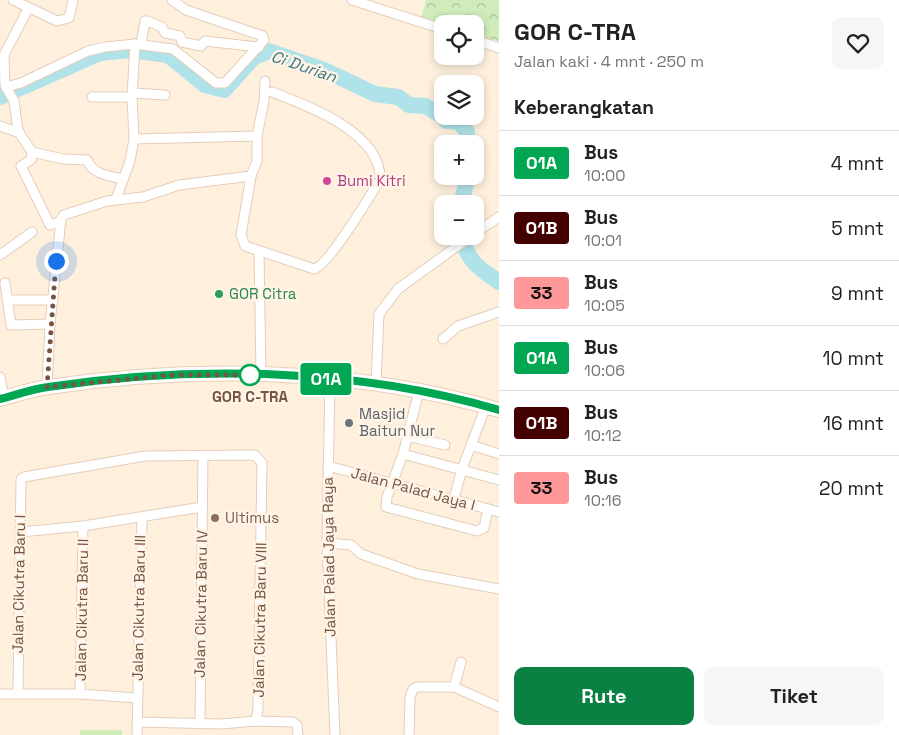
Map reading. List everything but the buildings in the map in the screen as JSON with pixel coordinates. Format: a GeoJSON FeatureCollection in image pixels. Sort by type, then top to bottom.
{"type":"FeatureCollection","features":[{"type":"Feature","properties":{"kind":"main road"},"geometry":{"type":"LineString","coordinates":[[2,398],[47,387],[172,375],[261,376],[330,379],[376,385],[419,391],[495,408]]}},
{"type":"Feature","properties":{"kind":"street"},"geometry":{"type":"LineString","coordinates":[[13,0],[57,21],[66,21],[69,18],[73,0]]}},
{"type":"Feature","properties":{"kind":"street"},"geometry":{"type":"LineString","coordinates":[[10,94],[21,83],[88,52],[104,47],[137,45],[173,49],[216,83],[225,83],[264,40],[263,36],[186,10],[172,0]]}},
{"type":"Feature","properties":{"kind":"street"},"geometry":{"type":"LineString","coordinates":[[352,0],[434,26]]}},
{"type":"Feature","properties":{"kind":"street"},"geometry":{"type":"LineString","coordinates":[[28,8],[2,54],[20,133],[32,152],[31,160],[22,166],[50,225],[60,222]]}},
{"type":"Feature","properties":{"kind":"street"},"geometry":{"type":"LineString","coordinates":[[116,199],[124,179],[134,139],[134,58],[145,21],[162,27],[165,33],[180,36],[182,42],[201,46],[204,41],[259,47]]}},
{"type":"Feature","properties":{"kind":"street"},"geometry":{"type":"LineString","coordinates":[[484,43],[499,48]]}},
{"type":"Feature","properties":{"kind":"street"},"geometry":{"type":"LineString","coordinates":[[265,81],[264,101],[257,136],[257,161],[251,176],[240,235],[245,246],[314,269],[318,268],[330,254],[380,180],[378,164],[372,153],[353,133],[307,105],[272,92]]}},
{"type":"Feature","properties":{"kind":"street"},"geometry":{"type":"LineString","coordinates":[[92,97],[165,95]]}},
{"type":"Feature","properties":{"kind":"street"},"geometry":{"type":"LineString","coordinates":[[0,126],[20,133]]}},
{"type":"Feature","properties":{"kind":"street"},"geometry":{"type":"LineString","coordinates":[[134,139],[257,136]]}},
{"type":"Feature","properties":{"kind":"street"},"geometry":{"type":"LineString","coordinates":[[32,152],[64,159],[87,160],[90,166],[99,173],[124,179]]}},
{"type":"Feature","properties":{"kind":"street"},"geometry":{"type":"LineString","coordinates":[[47,387],[50,324],[60,222],[64,215],[116,199],[143,197],[198,181],[251,176]]}},
{"type":"Feature","properties":{"kind":"street"},"geometry":{"type":"LineString","coordinates":[[484,227],[499,217]]}},
{"type":"Feature","properties":{"kind":"street"},"geometry":{"type":"LineString","coordinates":[[0,255],[32,232]]}},
{"type":"Feature","properties":{"kind":"street"},"geometry":{"type":"LineString","coordinates":[[376,385],[380,314],[398,289],[458,245]]}},
{"type":"Feature","properties":{"kind":"street"},"geometry":{"type":"LineString","coordinates":[[259,251],[261,376]]}},
{"type":"Feature","properties":{"kind":"street"},"geometry":{"type":"LineString","coordinates":[[5,283],[10,325],[50,324]]}},
{"type":"Feature","properties":{"kind":"street"},"geometry":{"type":"LineString","coordinates":[[7,300],[53,300]]}},
{"type":"Feature","properties":{"kind":"street"},"geometry":{"type":"LineString","coordinates":[[443,338],[458,326],[499,312]]}},
{"type":"Feature","properties":{"kind":"street"},"geometry":{"type":"LineString","coordinates":[[0,377],[2,398]]}},
{"type":"Feature","properties":{"kind":"street","name":"Jalan Palad Jaya Raya"},"geometry":{"type":"LineString","coordinates":[[330,379],[327,543],[335,735]]}},
{"type":"Feature","properties":{"kind":"street"},"geometry":{"type":"LineString","coordinates":[[419,391],[403,454],[385,503],[389,509],[478,531],[484,528],[488,509]]}},
{"type":"Feature","properties":{"kind":"street"},"geometry":{"type":"LineString","coordinates":[[454,499],[471,445],[495,408]]}},
{"type":"Feature","properties":{"kind":"street"},"geometry":{"type":"LineString","coordinates":[[407,436],[445,445]]}},
{"type":"Feature","properties":{"kind":"street"},"geometry":{"type":"LineString","coordinates":[[471,445],[499,454]]}},
{"type":"Feature","properties":{"kind":"street"},"geometry":{"type":"LineString","coordinates":[[403,454],[499,480]]}},
{"type":"Feature","properties":{"kind":"street","name":"Jalan Cikutra Baru IV"},"geometry":{"type":"LineString","coordinates":[[200,724],[203,455]]}},
{"type":"Feature","properties":{"kind":"street","name":"Jalan Cikutra Baru VIII"},"geometry":{"type":"LineString","coordinates":[[24,476],[144,456],[256,455],[262,464],[258,708],[256,721]]}},
{"type":"Feature","properties":{"kind":"street","name":"Jalan Palad Jaya I"},"geometry":{"type":"LineString","coordinates":[[328,466],[394,482],[499,512]]}},
{"type":"Feature","properties":{"kind":"street","name":"Jalan Cikutra Baru I"},"geometry":{"type":"LineString","coordinates":[[18,694],[20,483],[24,476]]}},
{"type":"Feature","properties":{"kind":"street"},"geometry":{"type":"LineString","coordinates":[[21,532],[142,518],[202,507]]}},
{"type":"Feature","properties":{"kind":"street","name":"Jalan Cikutra Baru III"},"geometry":{"type":"LineString","coordinates":[[137,735],[142,518]]}},
{"type":"Feature","properties":{"kind":"street","name":"Jalan Cikutra Baru II"},"geometry":{"type":"LineString","coordinates":[[80,694],[83,526]]}},
{"type":"Feature","properties":{"kind":"street"},"geometry":{"type":"LineString","coordinates":[[327,543],[351,545],[361,554],[418,574],[499,589]]}},
{"type":"Feature","properties":{"kind":"street"},"geometry":{"type":"LineString","coordinates":[[454,687],[461,662]]}},
{"type":"Feature","properties":{"kind":"street"},"geometry":{"type":"LineString","coordinates":[[409,735],[410,698],[413,689],[417,687],[454,687],[499,707]]}},
{"type":"Feature","properties":{"kind":"street"},"geometry":{"type":"LineString","coordinates":[[0,694],[80,694],[137,698]]}},
{"type":"Feature","properties":{"kind":"street"},"geometry":{"type":"LineString","coordinates":[[137,722],[242,724],[256,721],[293,722],[297,725],[298,735]]}},
{"type":"Feature","properties":{"kind":"green space"},"geometry":{"type":"Polygon","coordinates":[[[426,0],[499,0],[499,41],[484,38],[484,15],[434,15],[434,29],[419,26],[426,0]]]}},
{"type":"Feature","properties":{"kind":"green space"},"geometry":{"type":"Polygon","coordinates":[[[80,730],[122,730],[122,735],[80,735],[80,730]]]}},
{"type":"Feature","properties":{"kind":"waterway","name":"Ci Durian"},"geometry":{"type":"LineString","coordinates":[[0,97],[100,53],[130,50],[168,55],[205,85],[224,90],[254,57],[269,51],[324,70],[375,94],[398,97],[409,105],[425,106],[441,115],[446,121],[459,122],[467,135]]}},
{"type":"Feature","properties":{"kind":"waterway","name":"Ci Durian"},"geometry":{"type":"LineString","coordinates":[[463,195],[466,185]]}},
{"type":"Feature","properties":{"kind":"waterway","name":"Ci Durian"},"geometry":{"type":"LineString","coordinates":[[464,245],[475,263],[499,282]]}},
{"type":"Feature","properties":{"kind":"bus line","name":"01A"},"geometry":{"type":"LineString","coordinates":[[0,399],[47,387],[172,375],[261,376],[330,379],[419,391],[499,410]]}},
{"type":"Feature","properties":{"kind":"place","name":"Bumi Kitri"},"geometry":{"type":"Point","coordinates":[327,181]}},
{"type":"Feature","properties":{"kind":"place","name":"GOR Citra"},"geometry":{"type":"Point","coordinates":[219,294]}},
{"type":"Feature","properties":{"kind":"place","name":"GOR C-TRA"},"geometry":{"type":"Point","coordinates":[250,375]}},
{"type":"Feature","properties":{"kind":"place","name":"Masjid Baitun Nur"},"geometry":{"type":"Point","coordinates":[349,423]}},
{"type":"Feature","properties":{"kind":"place","name":"Ultimus"},"geometry":{"type":"Point","coordinates":[215,518]}},
{"type":"Feature","properties":{"kind":"route"},"geometry":{"type":"LineString","coordinates":[[56,261],[47,387],[172,375],[250,375]]}}]}
